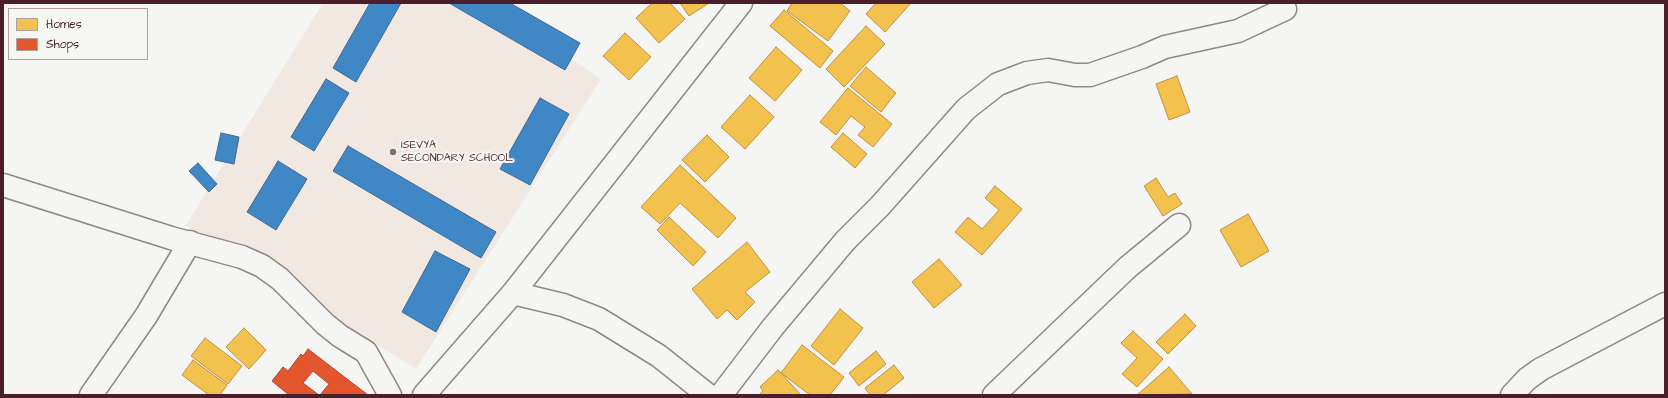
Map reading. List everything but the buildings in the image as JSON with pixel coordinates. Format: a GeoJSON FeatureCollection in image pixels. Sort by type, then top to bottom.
{"type":"FeatureCollection","features":[{"type":"Feature","properties":{"kind":"street"},"geometry":{"type":"LineString","coordinates":[[424,395],[513,293],[741,3]]}},
{"type":"Feature","properties":{"kind":"street"},"geometry":{"type":"LineString","coordinates":[[722,395],[773,327],[844,241],[880,206],[966,109],[998,84],[1027,73],[1048,70],[1079,76],[1090,75],[1165,47],[1238,31],[1285,9]]}},
{"type":"Feature","properties":{"kind":"street"},"geometry":{"type":"LineString","coordinates":[[3,185],[190,242],[242,256],[262,266],[280,279],[325,324],[340,336],[366,352],[390,395]]}},
{"type":"Feature","properties":{"kind":"street"},"geometry":{"type":"LineString","coordinates":[[994,395],[1128,268],[1180,225]]}},
{"type":"Feature","properties":{"kind":"street"},"geometry":{"type":"LineString","coordinates":[[91,395],[146,316],[190,242]]}},
{"type":"Feature","properties":{"kind":"street"},"geometry":{"type":"LineString","coordinates":[[513,293],[563,305],[599,319],[659,356],[708,395]]}},
{"type":"Feature","properties":{"kind":"street"},"geometry":{"type":"LineString","coordinates":[[1512,395],[1541,369],[1665,304]]}},
{"type":"Feature","properties":{"kind":"shaded area","name":"ISEVYA SECONDARY SCHOOL"},"geometry":{"type":"Polygon","coordinates":[[[323,3],[488,3],[601,79],[416,369],[186,225],[323,3]]]}},
{"type":"Feature","properties":{"kind":"place","name":"ISEVYA SECONDARY SCHOOL"},"geometry":{"type":"Point","coordinates":[393,152]}}]}
